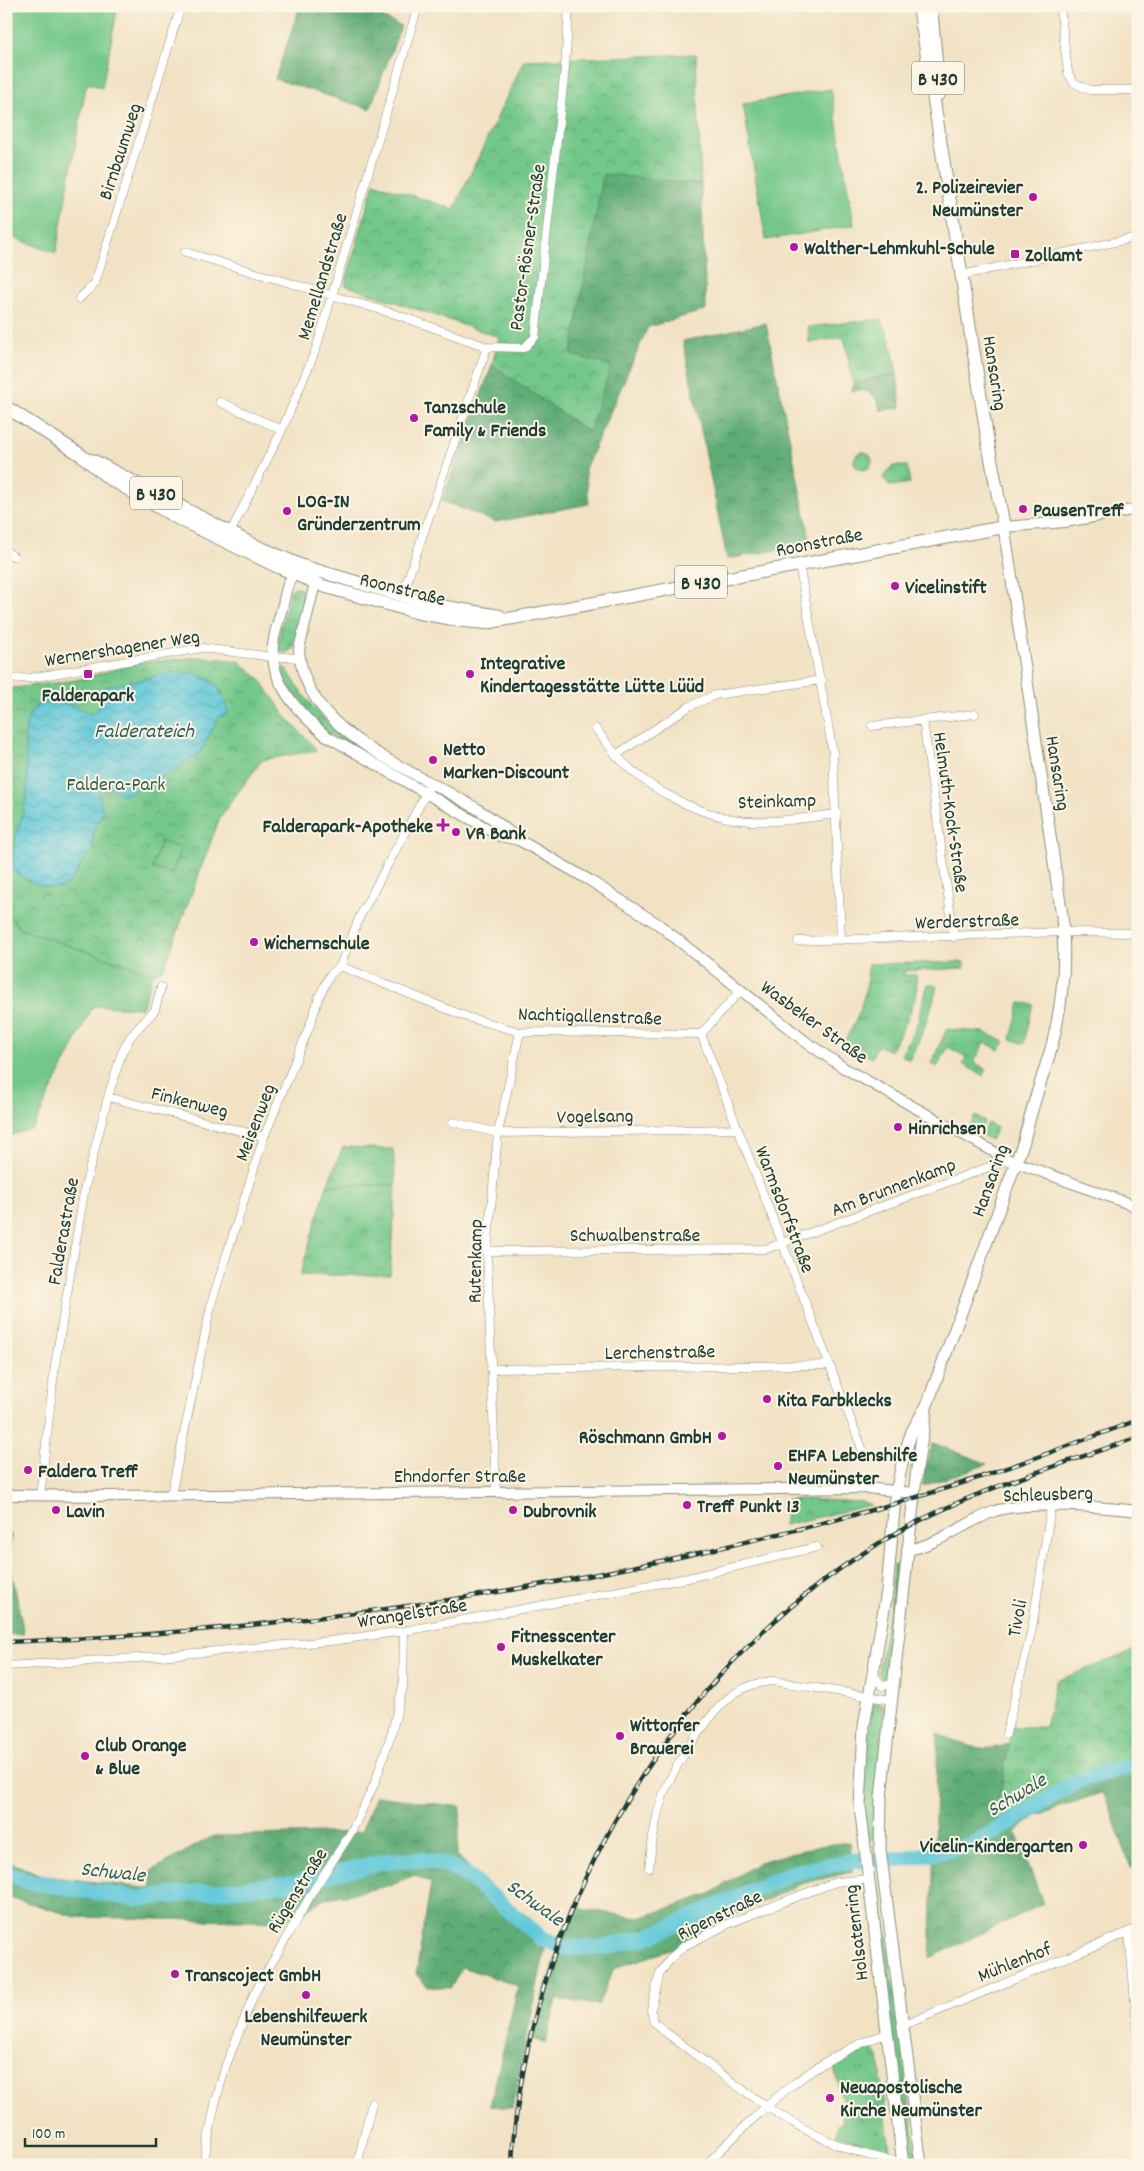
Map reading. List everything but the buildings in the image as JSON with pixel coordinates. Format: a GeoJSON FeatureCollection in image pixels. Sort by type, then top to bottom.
{"type":"FeatureCollection","features":[{"type":"Feature","properties":{"kind":"main road","name":"Hansaring"},"geometry":{"type":"LineString","coordinates":[[897,1491],[903,1459],[912,1431],[927,1405],[1016,1162],[1045,1069],[1058,1018],[1064,932],[1004,528],[988,443],[919,6]]}},
{"type":"Feature","properties":{"kind":"main road","name":"Hansaring"},"geometry":{"type":"LineString","coordinates":[[931,6],[937,65],[940,131]]}},
{"type":"Feature","properties":{"kind":"main road","name":"B 430"},"geometry":{"type":"LineString","coordinates":[[6,407],[81,455],[107,477],[177,518],[302,570]]}},
{"type":"Feature","properties":{"kind":"main road","name":"Roonstraße"},"geometry":{"type":"LineString","coordinates":[[302,570],[315,582],[419,613],[455,620],[486,622],[1004,528]]}},
{"type":"Feature","properties":{"kind":"main road","name":"Roonstraße"},"geometry":{"type":"LineString","coordinates":[[302,570],[434,605],[508,617]]}},
{"type":"Feature","properties":{"kind":"main road","name":"Hansaring"},"geometry":{"type":"LineString","coordinates":[[914,1493],[927,1405]]}},
{"type":"Feature","properties":{"kind":"main road","name":"Holsatenring"},"geometry":{"type":"LineString","coordinates":[[897,1491],[888,1591],[867,1697],[860,1806],[903,2163]]}},
{"type":"Feature","properties":{"kind":"main road","name":"Holsatenring"},"geometry":{"type":"LineString","coordinates":[[914,1493],[881,1798],[880,1850],[921,2165]]}},
{"type":"Feature","properties":{"kind":"street","name":"Birnbaumweg"},"geometry":{"type":"LineString","coordinates":[[78,299],[95,283],[181,6]]}},
{"type":"Feature","properties":{"kind":"street","name":"Memellandstraße"},"geometry":{"type":"LineString","coordinates":[[228,538],[282,430],[316,349],[418,6]]}},
{"type":"Feature","properties":{"kind":"street","name":"Pastor-Rösner-Straße"},"geometry":{"type":"LineString","coordinates":[[185,252],[398,315],[487,347],[524,348],[534,337],[565,68],[569,6]]}},
{"type":"Feature","properties":{"kind":"street"},"geometry":{"type":"LineString","coordinates":[[1060,6],[1068,73],[1074,83],[1090,90],[1138,90]]}},
{"type":"Feature","properties":{"kind":"street"},"geometry":{"type":"LineString","coordinates":[[962,275],[1138,238]]}},
{"type":"Feature","properties":{"kind":"street"},"geometry":{"type":"LineString","coordinates":[[402,596],[487,347]]}},
{"type":"Feature","properties":{"kind":"street"},"geometry":{"type":"LineString","coordinates":[[220,402],[282,430]]}},
{"type":"Feature","properties":{"kind":"street","name":"Roonstraße"},"geometry":{"type":"LineString","coordinates":[[1004,528],[1065,522],[1138,509]]}},
{"type":"Feature","properties":{"kind":"street","name":"Steinkamp"},"geometry":{"type":"LineString","coordinates":[[799,564],[834,753],[841,940]]}},
{"type":"Feature","properties":{"kind":"street"},"geometry":{"type":"LineString","coordinates":[[302,570],[315,582]]}},
{"type":"Feature","properties":{"kind":"street","name":"Wasbeker Straße"},"geometry":{"type":"LineString","coordinates":[[302,570],[275,634],[272,657],[277,674],[292,700],[308,721],[344,748],[425,794],[500,836],[519,840]]}},
{"type":"Feature","properties":{"kind":"street","name":"Wasbeker Straße"},"geometry":{"type":"LineString","coordinates":[[315,582],[299,649],[300,658],[306,680],[327,713],[352,735],[431,784],[504,825],[519,840],[589,880],[658,924],[824,1056],[984,1148],[1016,1162],[1138,1207]]}},
{"type":"Feature","properties":{"kind":"street","name":"Wernershagener Weg"},"geometry":{"type":"LineString","coordinates":[[6,679],[30,678],[202,648],[272,657]]}},
{"type":"Feature","properties":{"kind":"street"},"geometry":{"type":"LineString","coordinates":[[272,657],[300,658]]}},
{"type":"Feature","properties":{"kind":"street"},"geometry":{"type":"LineString","coordinates":[[616,755],[690,706],[715,695],[737,690],[822,680]]}},
{"type":"Feature","properties":{"kind":"street","name":"Helmuth-Kock-Straße"},"geometry":{"type":"LineString","coordinates":[[872,726],[975,714]]}},
{"type":"Feature","properties":{"kind":"street","name":"Helmuth-Kock-Straße"},"geometry":{"type":"LineString","coordinates":[[923,720],[954,937]]}},
{"type":"Feature","properties":{"kind":"street","name":"Steinkamp"},"geometry":{"type":"LineString","coordinates":[[596,729],[616,755],[633,772],[670,797],[732,820],[752,821],[837,814]]}},
{"type":"Feature","properties":{"kind":"street","name":"Meisenweg"},"geometry":{"type":"LineString","coordinates":[[171,1495],[212,1301],[264,1137],[330,975],[340,966],[360,916],[431,784]]}},
{"type":"Feature","properties":{"kind":"street","name":"Werderstraße"},"geometry":{"type":"LineString","coordinates":[[798,940],[954,937],[1064,932],[1138,933]]}},
{"type":"Feature","properties":{"kind":"street","name":"Nachtigallenstraße"},"geometry":{"type":"LineString","coordinates":[[340,966],[467,1017],[520,1032],[701,1034]]}},
{"type":"Feature","properties":{"kind":"street","name":"Falderastraße"},"geometry":{"type":"LineString","coordinates":[[40,1496],[55,1365],[85,1187],[108,1097],[122,1052],[131,1036],[155,1010],[161,987]]}},
{"type":"Feature","properties":{"kind":"street"},"geometry":{"type":"LineString","coordinates":[[701,1034],[741,990]]}},
{"type":"Feature","properties":{"kind":"street","name":"Rutenkamp"},"geometry":{"type":"LineString","coordinates":[[496,1493],[488,1251],[498,1133],[520,1032]]}},
{"type":"Feature","properties":{"kind":"street","name":"Warmsdorfstraße"},"geometry":{"type":"LineString","coordinates":[[701,1034],[863,1451]]}},
{"type":"Feature","properties":{"kind":"street","name":"Finkenweg"},"geometry":{"type":"LineString","coordinates":[[108,1097],[264,1137]]}},
{"type":"Feature","properties":{"kind":"street","name":"Vogelsang"},"geometry":{"type":"LineString","coordinates":[[453,1122],[498,1133],[738,1128]]}},
{"type":"Feature","properties":{"kind":"street","name":"Am Brunnenkamp"},"geometry":{"type":"LineString","coordinates":[[782,1244],[1005,1161],[1016,1162]]}},
{"type":"Feature","properties":{"kind":"street","name":"Schwalbenstraße"},"geometry":{"type":"LineString","coordinates":[[488,1251],[766,1249],[782,1244]]}},
{"type":"Feature","properties":{"kind":"street","name":"Lerchenstraße"},"geometry":{"type":"LineString","coordinates":[[491,1369],[828,1365]]}},
{"type":"Feature","properties":{"kind":"street","name":"Ehndorfer Straße"},"geometry":{"type":"LineString","coordinates":[[6,1495],[496,1493],[798,1488],[866,1488],[914,1493]]}},
{"type":"Feature","properties":{"kind":"street","name":"Schleusberg"},"geometry":{"type":"LineString","coordinates":[[907,1550],[994,1512],[1015,1507],[1138,1511]]}},
{"type":"Feature","properties":{"kind":"street","name":"Tivoli"},"geometry":{"type":"LineString","coordinates":[[1006,1734],[1032,1629],[1051,1507]]}},
{"type":"Feature","properties":{"kind":"street","name":"Wrangelstraße"},"geometry":{"type":"LineString","coordinates":[[6,1666],[138,1658],[330,1641],[404,1631],[688,1578],[817,1547]]}},
{"type":"Feature","properties":{"kind":"street","name":"Rügenstraße"},"geometry":{"type":"LineString","coordinates":[[203,2165],[215,2104],[226,2065],[246,2013],[282,1943],[350,1834],[374,1785],[392,1732],[403,1686],[404,1631]]}},
{"type":"Feature","properties":{"kind":"street"},"geometry":{"type":"LineString","coordinates":[[873,1673],[882,1686],[893,1684]]}},
{"type":"Feature","properties":{"kind":"street"},"geometry":{"type":"LineString","coordinates":[[649,1868],[659,1807],[671,1778],[698,1735],[724,1701],[748,1686],[774,1681],[892,1700]]}},
{"type":"Feature","properties":{"kind":"street","name":"Ripenstraße"},"geometry":{"type":"LineString","coordinates":[[867,1875],[836,1882],[806,1893],[728,1924],[684,1946],[671,1958],[660,1974],[651,2010],[654,2022],[665,2032],[797,2126],[823,2138],[877,2157],[903,2163]]}},
{"type":"Feature","properties":{"kind":"street","name":"Mühlenhof"},"geometry":{"type":"LineString","coordinates":[[904,2025],[1138,1928]]}},
{"type":"Feature","properties":{"kind":"street"},"geometry":{"type":"LineString","coordinates":[[1129,1932],[1138,2036]]}},
{"type":"Feature","properties":{"kind":"street"},"geometry":{"type":"LineString","coordinates":[[706,2165],[765,2105],[784,2089],[821,2065],[867,2041],[886,2034]]}},
{"type":"Feature","properties":{"kind":"street"},"geometry":{"type":"LineString","coordinates":[[357,2165],[372,2103]]}},
{"type":"Feature","properties":{"kind":"green space"},"geometry":{"type":"Polygon","coordinates":[[[6,6],[118,6],[102,88],[88,83],[85,91],[56,253],[6,235],[6,6]]]}},
{"type":"Feature","properties":{"kind":"green space"},"geometry":{"type":"Polygon","coordinates":[[[300,6],[359,6],[401,26],[370,109],[275,79],[300,6]]]}},
{"type":"Feature","properties":{"kind":"green space"},"geometry":{"type":"Polygon","coordinates":[[[696,54],[701,184],[603,174],[571,355],[611,366],[589,432],[492,365],[499,337],[345,285],[374,183],[454,209],[524,60],[696,54]]]}},
{"type":"Feature","properties":{"kind":"green space"},"geometry":{"type":"Polygon","coordinates":[[[831,89],[854,225],[766,240],[743,104],[831,89]]]}},
{"type":"Feature","properties":{"kind":"green space"},"geometry":{"type":"Polygon","coordinates":[[[603,173],[701,184],[706,310],[648,327],[585,469],[589,504],[496,522],[442,501],[492,365],[588,432],[571,355],[603,173]]]}},
{"type":"Feature","properties":{"kind":"green space"},"geometry":{"type":"Polygon","coordinates":[[[881,319],[890,339],[897,373],[853,384],[844,337],[809,343],[808,327],[881,319]]]}},
{"type":"Feature","properties":{"kind":"green space"},"geometry":{"type":"Polygon","coordinates":[[[766,323],[811,544],[727,559],[683,341],[766,323]]]}},
{"type":"Feature","properties":{"kind":"green space"},"geometry":{"type":"Polygon","coordinates":[[[897,373],[901,408],[880,410],[877,400],[871,393],[863,390],[852,391],[853,384],[897,373]]]}},
{"type":"Feature","properties":{"kind":"green space"},"geometry":{"type":"Polygon","coordinates":[[[859,452],[867,452],[872,457],[870,468],[859,470],[854,465],[854,457],[859,452]]]}},
{"type":"Feature","properties":{"kind":"green space"},"geometry":{"type":"Polygon","coordinates":[[[892,466],[907,466],[910,483],[890,486],[883,478],[892,466]]]}},
{"type":"Feature","properties":{"kind":"green space"},"geometry":{"type":"Polygon","coordinates":[[[295,587],[301,589],[304,594],[293,649],[285,653],[280,652],[280,631],[291,590],[295,587]]]}},
{"type":"Feature","properties":{"kind":"green space","name":"Faldera-Park"},"geometry":{"type":"Polygon","coordinates":[[[200,657],[239,661],[260,679],[287,718],[317,750],[262,760],[220,817],[164,968],[153,974],[20,929],[6,912],[6,689],[76,680],[143,662],[200,657]]]}},
{"type":"Feature","properties":{"kind":"green space"},"geometry":{"type":"Polygon","coordinates":[[[279,666],[287,669],[311,704],[336,729],[400,772],[398,775],[344,743],[313,719],[299,704],[279,666]]]}},
{"type":"Feature","properties":{"kind":"green space"},"geometry":{"type":"Polygon","coordinates":[[[161,841],[181,848],[172,874],[152,868],[161,841]]]}},
{"type":"Feature","properties":{"kind":"green space"},"geometry":{"type":"Polygon","coordinates":[[[6,912],[20,929],[153,974],[142,1008],[93,1006],[33,1128],[6,1137],[6,912]]]}},
{"type":"Feature","properties":{"kind":"green space"},"geometry":{"type":"Polygon","coordinates":[[[964,962],[965,968],[904,971],[904,975],[916,975],[916,994],[909,1014],[890,1051],[878,1045],[871,1058],[843,1042],[862,1005],[867,984],[868,964],[964,962]]]}},
{"type":"Feature","properties":{"kind":"green space"},"geometry":{"type":"Polygon","coordinates":[[[928,984],[937,986],[935,996],[926,1024],[909,1060],[901,1055],[916,1027],[928,984]]]}},
{"type":"Feature","properties":{"kind":"green space"},"geometry":{"type":"Polygon","coordinates":[[[1020,1003],[1033,1004],[1024,1044],[1011,1039],[1020,1003]]]}},
{"type":"Feature","properties":{"kind":"green space"},"geometry":{"type":"Polygon","coordinates":[[[947,1029],[983,1032],[1005,1042],[999,1050],[985,1042],[974,1062],[987,1070],[983,1076],[963,1064],[966,1057],[948,1047],[937,1067],[931,1063],[947,1029]]]}},
{"type":"Feature","properties":{"kind":"green space"},"geometry":{"type":"Polygon","coordinates":[[[975,1116],[985,1121],[978,1133],[969,1127],[975,1116]]]}},
{"type":"Feature","properties":{"kind":"green space"},"geometry":{"type":"Polygon","coordinates":[[[988,1123],[997,1128],[991,1140],[981,1135],[988,1123]]]}},
{"type":"Feature","properties":{"kind":"green space"},"geometry":{"type":"Polygon","coordinates":[[[343,1147],[393,1149],[396,1185],[327,1185],[343,1147]]]}},
{"type":"Feature","properties":{"kind":"green space"},"geometry":{"type":"Polygon","coordinates":[[[327,1185],[396,1185],[390,1275],[300,1275],[327,1185]]]}},
{"type":"Feature","properties":{"kind":"green space"},"geometry":{"type":"Polygon","coordinates":[[[933,1443],[988,1464],[923,1486],[924,1470],[933,1443]]]}},
{"type":"Feature","properties":{"kind":"green space"},"geometry":{"type":"Polygon","coordinates":[[[788,1500],[864,1502],[871,1505],[784,1525],[788,1500]]]}},
{"type":"Feature","properties":{"kind":"green space"},"geometry":{"type":"Polygon","coordinates":[[[6,1534],[11,1534],[10,1562],[24,1634],[6,1635],[6,1534]]]}},
{"type":"Feature","properties":{"kind":"green space"},"geometry":{"type":"Polygon","coordinates":[[[894,1565],[897,1565],[885,1676],[883,1680],[878,1672],[891,1603],[894,1565]]]}},
{"type":"Feature","properties":{"kind":"green space"},"geometry":{"type":"Polygon","coordinates":[[[1138,1649],[1138,1765],[1077,1781],[993,1833],[1012,1727],[1045,1727],[1056,1681],[1138,1649]]]}},
{"type":"Feature","properties":{"kind":"green space"},"geometry":{"type":"Polygon","coordinates":[[[873,1702],[883,1704],[884,1707],[873,1839],[871,1841],[864,1815],[864,1796],[873,1702]]]}},
{"type":"Feature","properties":{"kind":"green space"},"geometry":{"type":"Polygon","coordinates":[[[938,1734],[973,1747],[990,1748],[1009,1743],[993,1833],[1077,1781],[1138,1764],[1138,1866],[1131,1868],[1106,1798],[1101,1793],[1037,1815],[1016,1831],[1043,1904],[930,1958],[938,1734]]]}},
{"type":"Feature","properties":{"kind":"green space"},"geometry":{"type":"Polygon","coordinates":[[[376,1796],[461,1807],[457,1856],[547,1939],[512,2108],[490,2106],[518,1986],[462,1967],[451,1988],[428,1987],[416,1974],[431,1883],[415,1875],[384,1887],[328,1898],[283,1922],[76,1917],[6,1896],[6,1861],[45,1876],[152,1889],[151,1871],[213,1836],[361,1832],[376,1796]]]}},
{"type":"Feature","properties":{"kind":"green space"},"geometry":{"type":"Polygon","coordinates":[[[849,1842],[852,1872],[801,1884],[726,1919],[684,1946],[614,1968],[598,2005],[557,1999],[546,2043],[532,2039],[542,1996],[575,1908],[639,1918],[710,1894],[759,1862],[819,1846],[849,1842]]]}},
{"type":"Feature","properties":{"kind":"green space"},"geometry":{"type":"Polygon","coordinates":[[[880,1889],[918,2165],[908,2165],[876,1890],[880,1889]]]}},
{"type":"Feature","properties":{"kind":"green space"},"geometry":{"type":"Polygon","coordinates":[[[870,2047],[879,2057],[890,2152],[836,2135],[838,2124],[842,2124],[843,2103],[834,2068],[870,2047]]]}},
{"type":"Feature","properties":{"kind":"water","name":"Falderateich"},"geometry":{"type":"Polygon","coordinates":[[[176,672],[205,677],[217,686],[225,703],[228,714],[219,717],[200,753],[170,773],[124,795],[111,788],[100,787],[99,796],[103,812],[93,831],[93,850],[84,859],[75,875],[62,887],[45,887],[28,880],[14,871],[14,848],[26,799],[25,736],[31,713],[38,705],[49,701],[59,701],[80,708],[89,714],[95,713],[100,706],[104,687],[176,672]]]}},
{"type":"Feature","properties":{"kind":"waterway"},"geometry":{"type":"LineString","coordinates":[[6,878],[14,871]]}},
{"type":"Feature","properties":{"kind":"waterway","name":"Schwale"},"geometry":{"type":"LineString","coordinates":[[6,1872],[27,1881],[138,1899],[294,1883],[386,1861],[425,1860],[446,1865],[465,1874],[543,1939],[567,1948],[607,1947],[650,1936],[791,1873],[850,1861],[901,1859],[971,1846],[1077,1781],[1138,1764]]}},
{"type":"Feature","properties":{"kind":"railway"},"geometry":{"type":"LineString","coordinates":[[6,1642],[94,1638],[181,1631],[354,1613],[441,1601],[612,1571],[698,1553],[850,1516],[910,1499],[990,1474],[1138,1420]]}},
{"type":"Feature","properties":{"kind":"railway"},"geometry":{"type":"LineString","coordinates":[[512,2165],[513,2140],[524,2067],[544,1987],[572,1909],[608,1833],[652,1762],[703,1695],[760,1634],[824,1581],[893,1535],[952,1505],[1138,1437]]}},
{"type":"Feature","properties":{"kind":"place","name":"2. Polizeirevier Neumünster"},"geometry":{"type":"Point","coordinates":[1033,197]}},
{"type":"Feature","properties":{"kind":"place","name":"Walther-Lehmkuhl-Schule"},"geometry":{"type":"Point","coordinates":[794,247]}},
{"type":"Feature","properties":{"kind":"place","name":"Zollamt"},"geometry":{"type":"Point","coordinates":[1015,254]}},
{"type":"Feature","properties":{"kind":"place","name":"Tanzschule Family & Friends"},"geometry":{"type":"Point","coordinates":[414,418]}},
{"type":"Feature","properties":{"kind":"place","name":"PausenTreff"},"geometry":{"type":"Point","coordinates":[1023,509]}},
{"type":"Feature","properties":{"kind":"place","name":"LOG-IN Gründerzentrum"},"geometry":{"type":"Point","coordinates":[287,511]}},
{"type":"Feature","properties":{"kind":"place","name":"Vicelinstift"},"geometry":{"type":"Point","coordinates":[895,586]}},
{"type":"Feature","properties":{"kind":"place","name":"Falderapark"},"geometry":{"type":"Point","coordinates":[88,674]}},
{"type":"Feature","properties":{"kind":"place","name":"Integrative Kindertagesstätte Lütte Lüüd"},"geometry":{"type":"Point","coordinates":[470,674]}},
{"type":"Feature","properties":{"kind":"place","name":"Netto Marken-Discount"},"geometry":{"type":"Point","coordinates":[433,760]}},
{"type":"Feature","properties":{"kind":"place","name":"Falderapark-Apotheke"},"geometry":{"type":"Point","coordinates":[443,825]}},
{"type":"Feature","properties":{"kind":"place","name":"VR Bank"},"geometry":{"type":"Point","coordinates":[456,832]}},
{"type":"Feature","properties":{"kind":"place","name":"Wichernschule"},"geometry":{"type":"Point","coordinates":[254,942]}},
{"type":"Feature","properties":{"kind":"place","name":"Hinrichsen"},"geometry":{"type":"Point","coordinates":[898,1127]}},
{"type":"Feature","properties":{"kind":"place","name":"Kita Farbklecks"},"geometry":{"type":"Point","coordinates":[767,1399]}},
{"type":"Feature","properties":{"kind":"place","name":"Röschmann GmbH"},"geometry":{"type":"Point","coordinates":[722,1436]}},
{"type":"Feature","properties":{"kind":"place","name":"EHFA Lebenshilfe Neumünster"},"geometry":{"type":"Point","coordinates":[778,1466]}},
{"type":"Feature","properties":{"kind":"place","name":"Faldera Treff"},"geometry":{"type":"Point","coordinates":[28,1470]}},
{"type":"Feature","properties":{"kind":"place","name":"Treff Punkt 13"},"geometry":{"type":"Point","coordinates":[687,1505]}},
{"type":"Feature","properties":{"kind":"place","name":"Lavin"},"geometry":{"type":"Point","coordinates":[56,1510]}},
{"type":"Feature","properties":{"kind":"place","name":"Dubrovnik"},"geometry":{"type":"Point","coordinates":[513,1510]}},
{"type":"Feature","properties":{"kind":"place","name":"Fitnesscenter Muskelkater"},"geometry":{"type":"Point","coordinates":[501,1647]}},
{"type":"Feature","properties":{"kind":"place","name":"Wittorfer Brauerei"},"geometry":{"type":"Point","coordinates":[620,1736]}},
{"type":"Feature","properties":{"kind":"place","name":"Club Orange & Blue"},"geometry":{"type":"Point","coordinates":[85,1756]}},
{"type":"Feature","properties":{"kind":"place","name":"Vicelin-Kindergarten"},"geometry":{"type":"Point","coordinates":[1083,1845]}},
{"type":"Feature","properties":{"kind":"place","name":"Transcoject GmbH"},"geometry":{"type":"Point","coordinates":[175,1974]}},
{"type":"Feature","properties":{"kind":"place","name":"Lebenshilfewerk Neumünster"},"geometry":{"type":"Point","coordinates":[306,1995]}},
{"type":"Feature","properties":{"kind":"place","name":"Neuapostolische Kirche Neumünster"},"geometry":{"type":"Point","coordinates":[830,2098]}}]}
